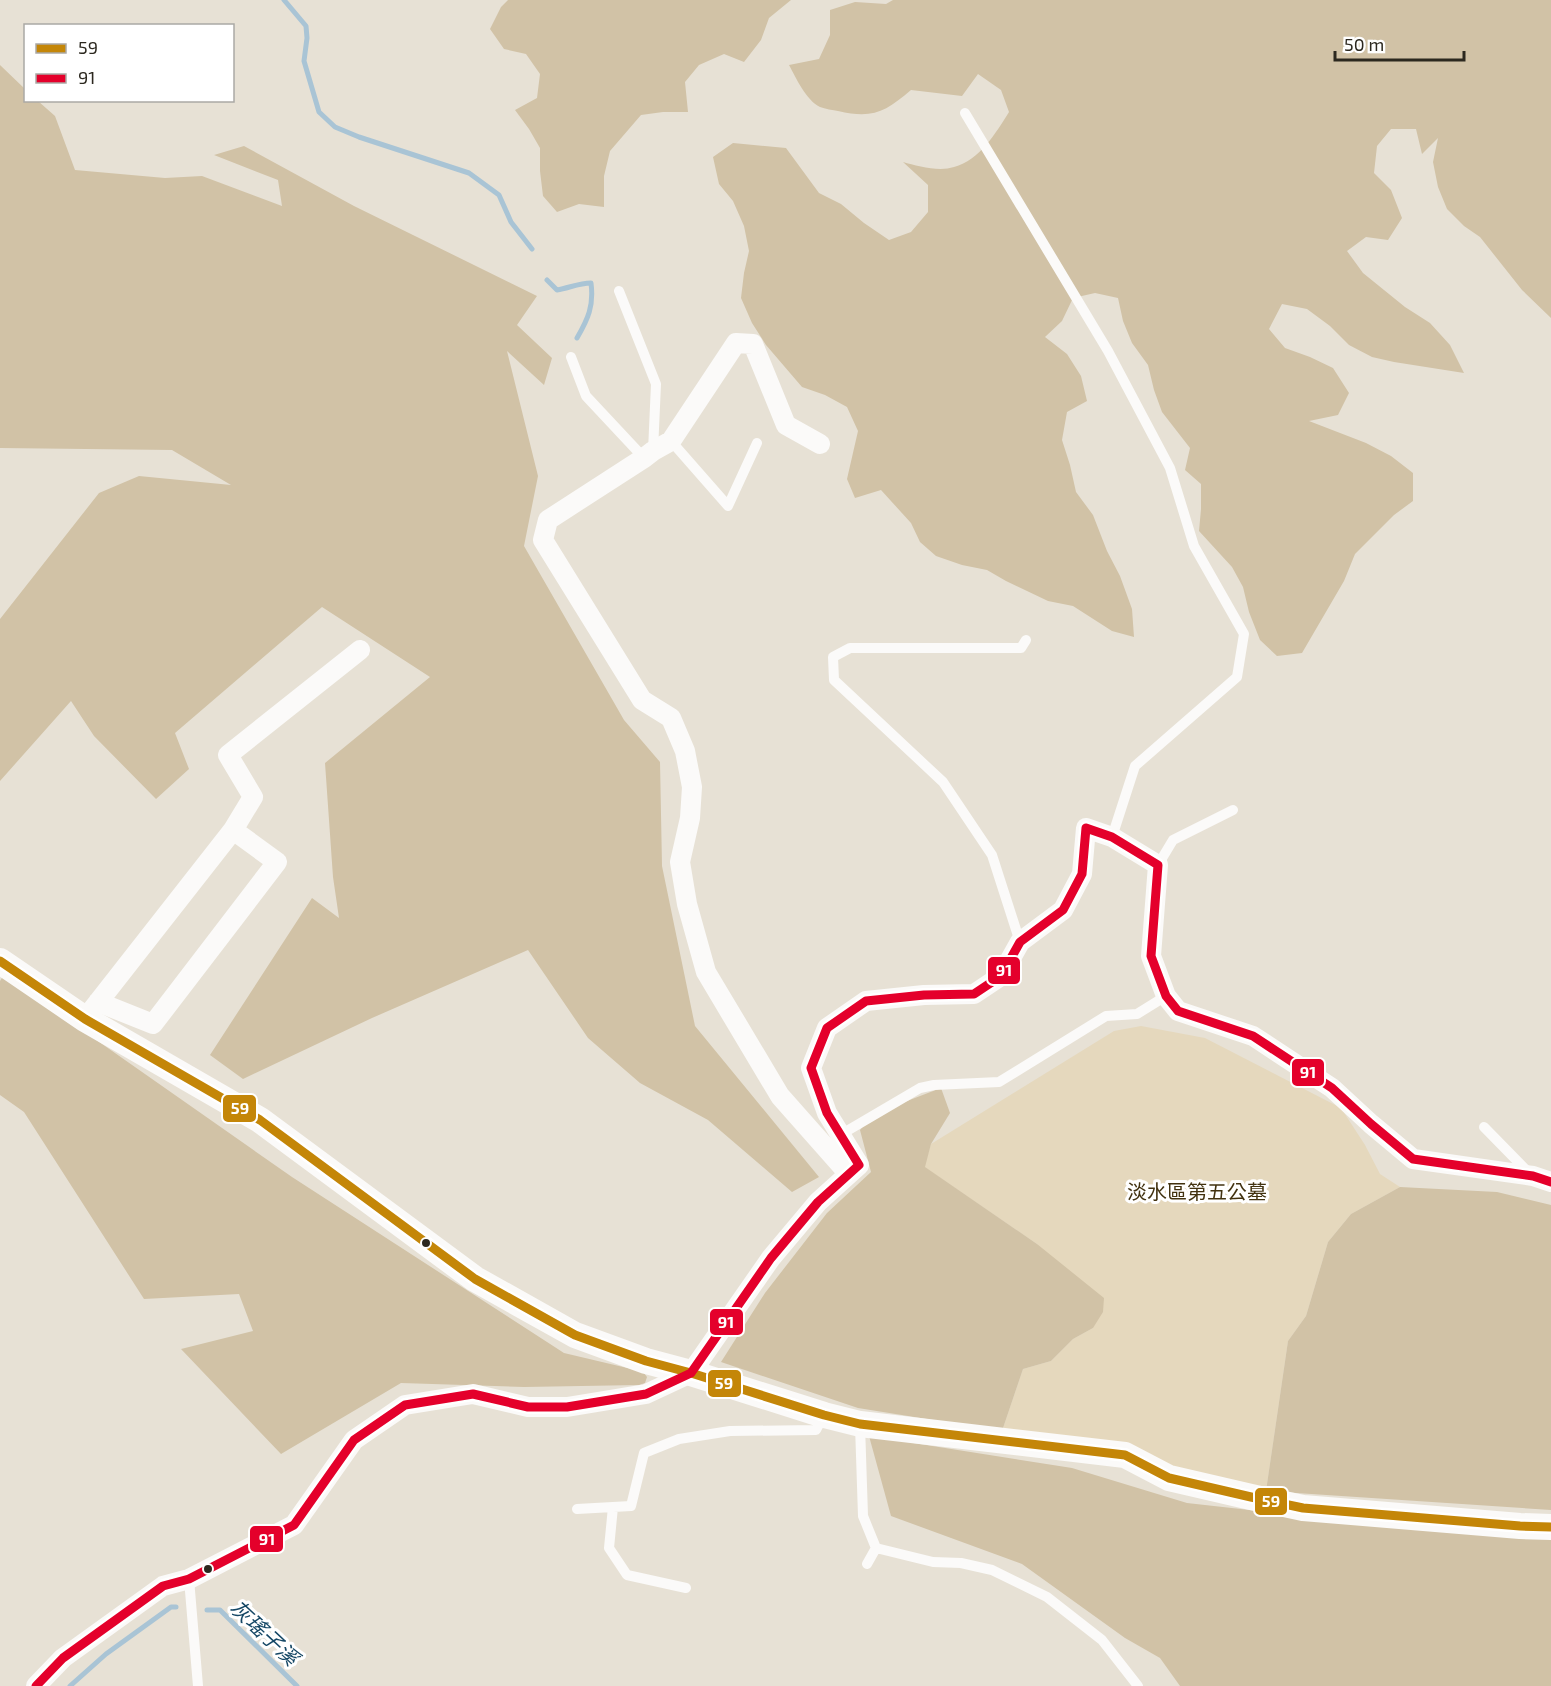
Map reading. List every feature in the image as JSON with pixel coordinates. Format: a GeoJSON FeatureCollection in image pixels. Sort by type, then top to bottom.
{"type":"FeatureCollection","features":[{"type":"Feature","properties":{"kind":"street"},"geometry":{"type":"LineString","coordinates":[[820,444],[786,425],[753,344],[736,343],[671,441],[548,520],[543,540],[642,700],[670,718],[685,751],[692,787],[690,818],[680,862],[687,904],[706,972],[780,1096],[849,1174]]}},
{"type":"Feature","properties":{"kind":"street"},"geometry":{"type":"LineString","coordinates":[[92,1010],[233,830],[253,797],[228,755],[360,650]]}},
{"type":"Feature","properties":{"kind":"street"},"geometry":{"type":"LineString","coordinates":[[36,1686],[63,1658],[163,1586],[189,1579],[294,1525],[354,1440],[405,1405],[473,1394],[528,1407],[567,1407],[646,1394],[691,1373],[771,1258],[818,1202],[859,1165],[826,1113],[811,1068],[827,1028],[866,1001],[924,995],[974,994],[1001,976],[1020,942],[1063,910],[1082,874],[1086,828],[1112,837],[1158,865],[1150,956],[1166,996],[1178,1011],[1253,1036],[1332,1088],[1413,1159],[1542,1179]]}},
{"type":"Feature","properties":{"kind":"street"},"geometry":{"type":"LineString","coordinates":[[92,1010],[153,1024],[277,862],[233,830]]}},
{"type":"Feature","properties":{"kind":"street"},"geometry":{"type":"LineString","coordinates":[[0,961],[92,1010],[260,1120],[475,1279],[575,1335],[646,1361],[860,1424],[1125,1455],[1168,1478],[1304,1508],[1551,1527]]}},
{"type":"Feature","properties":{"kind":"lane"},"geometry":{"type":"LineString","coordinates":[[965,113],[1108,351],[1170,468],[1194,546],[1244,634],[1237,677],[1135,766],[1112,837]]}},
{"type":"Feature","properties":{"kind":"lane"},"geometry":{"type":"LineString","coordinates":[[619,291],[656,384],[649,454]]}},
{"type":"Feature","properties":{"kind":"lane"},"geometry":{"type":"LineString","coordinates":[[571,357],[586,396],[649,454]]}},
{"type":"Feature","properties":{"kind":"lane"},"geometry":{"type":"LineString","coordinates":[[671,441],[728,506],[757,443]]}},
{"type":"Feature","properties":{"kind":"lane"},"geometry":{"type":"LineString","coordinates":[[1020,942],[992,855],[943,782],[834,680],[833,657],[850,648],[1021,648],[1026,640]]}},
{"type":"Feature","properties":{"kind":"lane"},"geometry":{"type":"LineString","coordinates":[[1158,865],[1173,840],[1233,810]]}},
{"type":"Feature","properties":{"kind":"lane"},"geometry":{"type":"LineString","coordinates":[[840,1135],[920,1088],[934,1085],[999,1082],[1106,1016],[1137,1014],[1166,996]]}},
{"type":"Feature","properties":{"kind":"lane"},"geometry":{"type":"LineString","coordinates":[[1484,1127],[1542,1179]]}},
{"type":"Feature","properties":{"kind":"lane"},"geometry":{"type":"LineString","coordinates":[[578,1509],[631,1506],[644,1453],[679,1439],[730,1431],[816,1430],[825,1415]]}},
{"type":"Feature","properties":{"kind":"lane"},"geometry":{"type":"LineString","coordinates":[[860,1424],[863,1516],[876,1548]]}},
{"type":"Feature","properties":{"kind":"lane"},"geometry":{"type":"LineString","coordinates":[[613,1507],[609,1548],[627,1575],[686,1588]]}},
{"type":"Feature","properties":{"kind":"lane"},"geometry":{"type":"LineString","coordinates":[[867,1564],[876,1548]]}},
{"type":"Feature","properties":{"kind":"lane"},"geometry":{"type":"LineString","coordinates":[[876,1548],[933,1562],[961,1563],[992,1570],[1047,1597],[1102,1641],[1137,1686]]}},
{"type":"Feature","properties":{"kind":"lane"},"geometry":{"type":"LineString","coordinates":[[189,1579],[198,1686]]}},
{"type":"Feature","properties":{"kind":"green space","name":"淡水區第五公墓"},"geometry":{"type":"Polygon","coordinates":[[[1141,1026],[1205,1038],[1341,1108],[1365,1145],[1380,1174],[1400,1187],[1351,1214],[1328,1242],[1306,1316],[1288,1341],[1266,1491],[1002,1431],[1023,1369],[1051,1361],[1073,1339],[1093,1328],[1037,1244],[924,1167],[931,1144],[1114,1031],[1141,1026]]]}},
{"type":"Feature","properties":{"kind":"shaded area"},"geometry":{"type":"Polygon","coordinates":[[[508,0],[791,0],[769,18],[761,40],[744,62],[724,54],[699,65],[685,82],[688,112],[641,115],[610,151],[604,176],[604,207],[579,204],[557,212],[543,196],[540,148],[515,110],[537,98],[540,74],[526,54],[504,49],[490,29],[501,7],[508,0]]]}},
{"type":"Feature","properties":{"kind":"shaded area"},"geometry":{"type":"Polygon","coordinates":[[[893,0],[1551,0],[1551,318],[1522,290],[1480,237],[1464,226],[1447,209],[1438,187],[1433,162],[1438,138],[1422,154],[1416,129],[1391,129],[1377,146],[1374,173],[1391,190],[1402,218],[1388,240],[1366,237],[1347,251],[1363,273],[1405,307],[1430,323],[1450,345],[1464,373],[1372,357],[1349,345],[1330,326],[1307,309],[1282,304],[1269,329],[1285,348],[1333,368],[1349,393],[1338,415],[1309,421],[1366,443],[1391,456],[1413,473],[1413,501],[1394,515],[1355,554],[1344,581],[1302,653],[1277,656],[1260,640],[1249,612],[1243,587],[1232,567],[1199,531],[1201,484],[1185,470],[1190,448],[1162,412],[1148,365],[1132,343],[1123,321],[1118,298],[1095,293],[1073,298],[1062,321],[1045,337],[1067,354],[1081,376],[1087,401],[1067,412],[1062,440],[1076,492],[1093,515],[1120,576],[1132,609],[1134,637],[1112,631],[1073,606],[1048,601],[987,570],[936,556],[920,542],[911,523],[881,490],[855,498],[847,479],[858,431],[847,407],[825,395],[802,387],[766,345],[752,323],[741,298],[749,251],[744,226],[733,201],[719,184],[713,157],[733,143],[786,148],[819,193],[841,204],[889,240],[911,232],[928,212],[928,185],[903,162],[942,169],[963,164],[972,159],[986,145],[1009,112],[1001,90],[978,74],[962,96],[911,90],[894,104],[878,112],[850,113],[815,104],[802,88],[789,65],[819,59],[830,35],[830,10],[855,2],[886,4],[893,0]]]}},
{"type":"Feature","properties":{"kind":"shaded area"},"geometry":{"type":"Polygon","coordinates":[[[0,65],[24,88],[24,102],[39,102],[55,116],[75,170],[165,178],[202,176],[282,206],[278,180],[214,155],[244,146],[354,206],[537,296],[517,325],[552,358],[544,385],[507,351],[538,476],[524,546],[624,720],[660,762],[662,866],[695,1026],[819,1177],[792,1192],[708,1120],[640,1083],[588,1038],[528,950],[372,1018],[243,1079],[210,1055],[312,898],[339,918],[333,877],[325,763],[430,677],[322,607],[175,733],[189,769],[156,799],[94,736],[71,701],[0,781],[0,619],[99,493],[139,476],[231,485],[172,450],[0,448],[0,65]]]}},
{"type":"Feature","properties":{"kind":"shaded area"},"geometry":{"type":"Polygon","coordinates":[[[3,976],[292,1177],[564,1353],[640,1371],[647,1377],[645,1383],[639,1385],[524,1387],[401,1383],[281,1454],[181,1349],[253,1331],[239,1294],[144,1299],[24,1112],[0,1095],[0,981],[3,976]]]}},
{"type":"Feature","properties":{"kind":"shaded area"},"geometry":{"type":"Polygon","coordinates":[[[941,1088],[950,1113],[931,1144],[925,1167],[1037,1244],[1104,1298],[1103,1312],[1093,1328],[1073,1339],[1051,1361],[1023,1369],[1002,1431],[858,1408],[721,1362],[765,1293],[827,1213],[871,1172],[860,1130],[873,1114],[941,1088]]]}},
{"type":"Feature","properties":{"kind":"shaded area"},"geometry":{"type":"Polygon","coordinates":[[[1400,1187],[1497,1192],[1551,1205],[1551,1510],[1266,1491],[1288,1341],[1306,1316],[1328,1242],[1351,1214],[1400,1187]]]}},
{"type":"Feature","properties":{"kind":"shaded area"},"geometry":{"type":"Polygon","coordinates":[[[869,1436],[1072,1468],[1187,1503],[1408,1528],[1551,1539],[1551,1686],[1180,1686],[1160,1658],[1125,1638],[1022,1564],[891,1516],[869,1436]]]}},
{"type":"Feature","properties":{"kind":"waterway"},"geometry":{"type":"LineString","coordinates":[[284,0],[306,26],[304,61],[319,112],[335,127],[359,137],[469,173],[499,195],[511,222],[532,249]]}},
{"type":"Feature","properties":{"kind":"waterway"},"geometry":{"type":"LineString","coordinates":[[547,280],[557,290],[591,283],[592,299],[589,312],[577,338]]}},
{"type":"Feature","properties":{"kind":"waterway","name":"灰瑤子溪"},"geometry":{"type":"LineString","coordinates":[[70,1686],[106,1654],[171,1607],[176,1607]]}},
{"type":"Feature","properties":{"kind":"waterway","name":"灰瑤子溪"},"geometry":{"type":"LineString","coordinates":[[207,1610],[220,1610],[297,1686]]}},
{"type":"Feature","properties":{"kind":"transit line","name":"91"},"geometry":{"type":"LineString","coordinates":[[36,1686],[63,1658],[163,1586],[189,1579],[294,1525],[354,1440],[405,1405],[473,1394],[528,1407],[567,1407],[646,1394],[691,1373],[771,1258],[818,1202],[859,1165],[827,1113],[811,1068],[827,1028],[866,1001],[924,995],[974,994],[1001,976],[1020,942],[1063,910],[1082,874],[1086,828],[1112,837],[1158,865],[1151,956],[1166,996],[1178,1011],[1253,1036],[1332,1088],[1413,1159],[1533,1176],[1551,1182]]}},
{"type":"Feature","properties":{"kind":"transit line","name":"59"},"geometry":{"type":"LineString","coordinates":[[0,961],[85,1019],[260,1120],[475,1279],[575,1335],[646,1361],[860,1424],[1125,1455],[1169,1478],[1303,1508],[1551,1527]]}}]}
